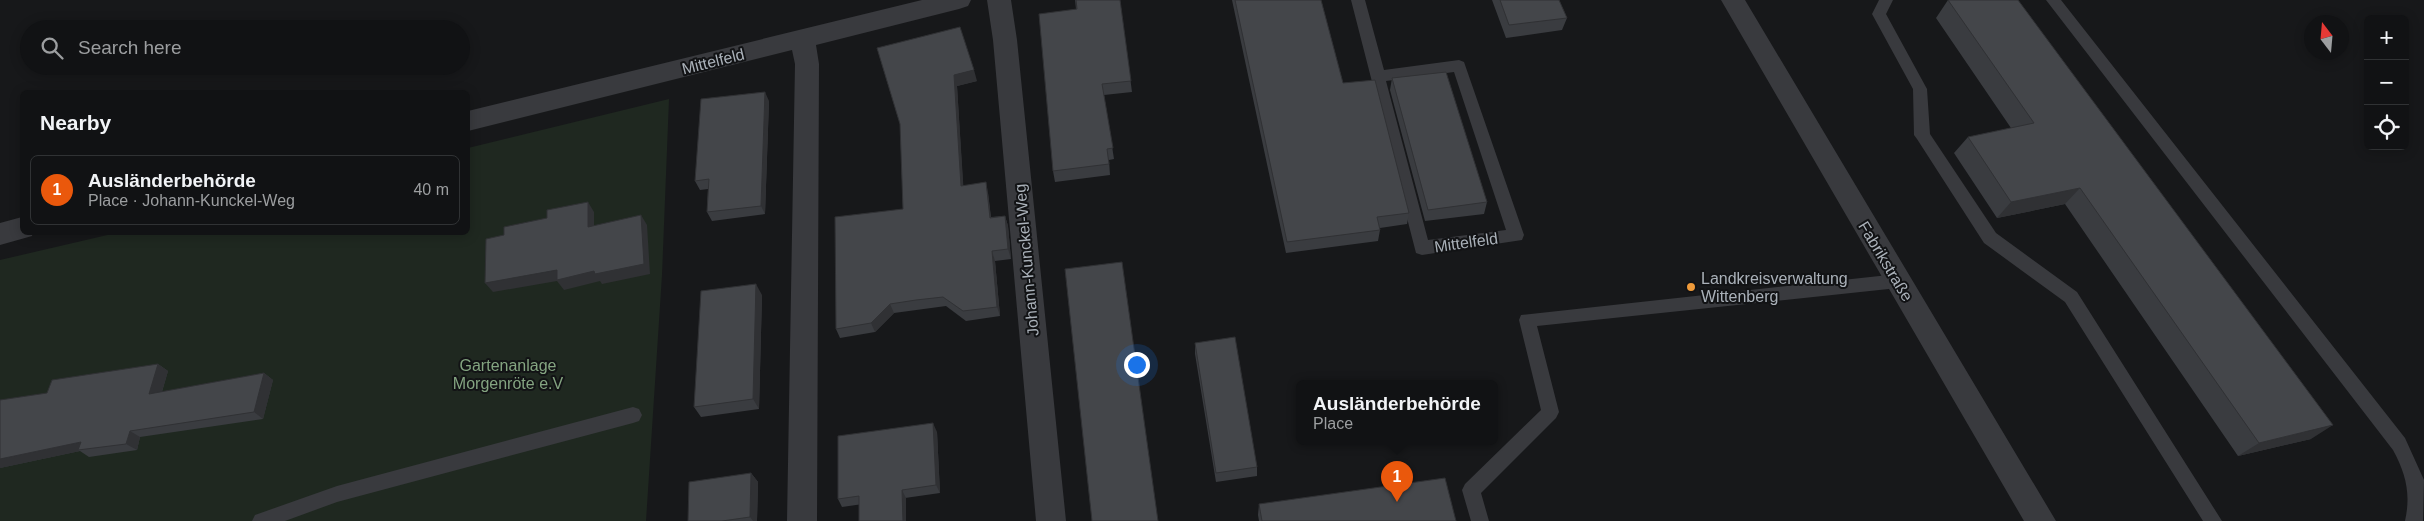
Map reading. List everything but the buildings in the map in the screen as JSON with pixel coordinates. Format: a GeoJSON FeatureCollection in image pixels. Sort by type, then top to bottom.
{"type":"FeatureCollection","features":[{"type":"Feature","properties":{"kind":"street","name":"Mittelfeld"},"geometry":{"type":"LineString","coordinates":[[470,121],[803,40],[959,0]]}},
{"type":"Feature","properties":{"kind":"street","name":"Johann-Kunckel-Weg"},"geometry":{"type":"LineString","coordinates":[[999,0],[1006,50],[1051,521]]}},
{"type":"Feature","properties":{"kind":"street","name":"Fabrikstraße"},"geometry":{"type":"LineString","coordinates":[[1733,0],[2041,521]]}},
{"type":"Feature","properties":{"kind":"street"},"geometry":{"type":"LineString","coordinates":[[802,521],[807,64],[803,40]]}},
{"type":"Feature","properties":{"kind":"street"},"geometry":{"type":"LineString","coordinates":[[0,234],[20,229]]}},
{"type":"Feature","properties":{"kind":"lane","name":"Mittelfeld"},"geometry":{"type":"LineString","coordinates":[[1358,0],[1377,77],[1422,248],[1516,235],[1459,66],[1377,77]]}},
{"type":"Feature","properties":{"kind":"lane"},"geometry":{"type":"LineString","coordinates":[[1886,0],[1879,14],[1920,88],[1922,134],[1990,238],[2070,297],[2214,521]]}},
{"type":"Feature","properties":{"kind":"lane"},"geometry":{"type":"LineString","coordinates":[[2053,0],[2399,444],[2415,474],[2419,503],[2414,521]]}},
{"type":"Feature","properties":{"kind":"lane"},"geometry":{"type":"LineString","coordinates":[[1480,521],[1471,490],[1550,412],[1527,320],[1898,281]]}},
{"type":"Feature","properties":{"kind":"lane"},"geometry":{"type":"LineString","coordinates":[[262,521],[337,494],[633,415]]}},
{"type":"Feature","properties":{"kind":"green space","name":"Gartenanlage Morgenröte e.V"},"geometry":{"type":"Polygon","coordinates":[[[669,99],[662,275],[646,521],[0,521],[0,260],[107,235],[470,235],[470,148],[669,99]]]}},
{"type":"Feature","properties":{"kind":"place","name":"Landkreisverwaltung Wittenberg"},"geometry":{"type":"Point","coordinates":[1691,287]}},
{"type":"Feature","properties":{"kind":"place","name":"Ausländerbehörde"},"geometry":{"type":"Point","coordinates":[1397,502]}}]}
